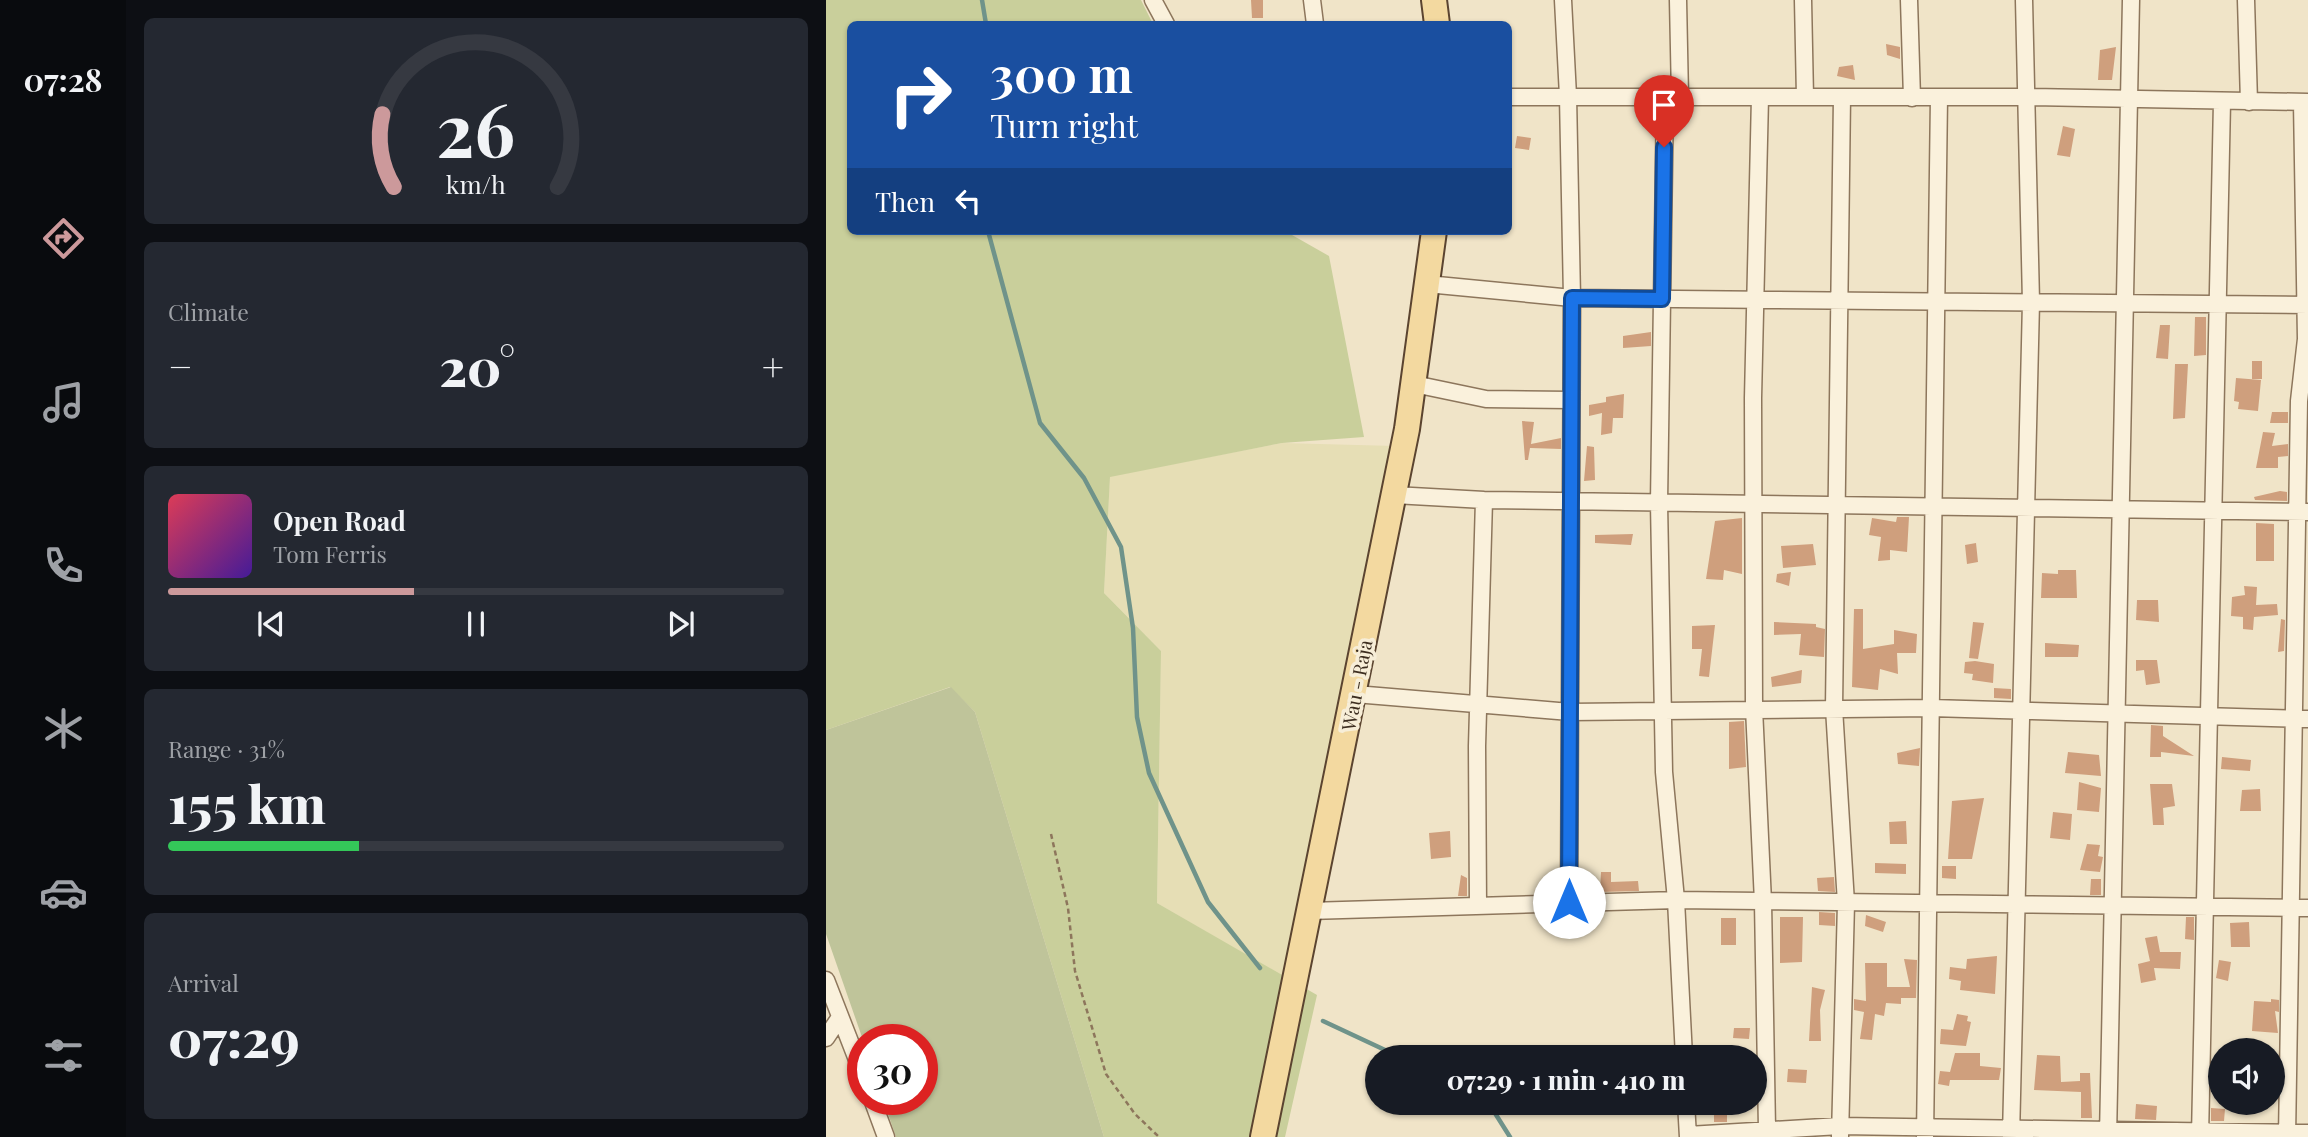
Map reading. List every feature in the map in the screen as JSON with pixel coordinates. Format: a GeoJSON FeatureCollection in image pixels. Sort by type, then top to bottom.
{"type":"FeatureCollection","features":[{"type":"Feature","properties":{"kind":"main road"},"geometry":{"type":"LineString","coordinates":[[1434,0],[1437,21]]}},
{"type":"Feature","properties":{"kind":"main road","name":"Wau - Raja"},"geometry":{"type":"LineString","coordinates":[[1263,1137],[1394,495],[1414,384],[1433,235]]}},
{"type":"Feature","properties":{"kind":"street"},"geometry":{"type":"LineString","coordinates":[[1153,0],[1164,21]]}},
{"type":"Feature","properties":{"kind":"street"},"geometry":{"type":"LineString","coordinates":[[1312,0],[1315,21]]}},
{"type":"Feature","properties":{"kind":"street"},"geometry":{"type":"LineString","coordinates":[[1563,0],[1572,298],[1569,902]]}},
{"type":"Feature","properties":{"kind":"street"},"geometry":{"type":"LineString","coordinates":[[1678,0],[1662,299],[1659,503],[1664,772],[1676,900],[1683,1045]]}},
{"type":"Feature","properties":{"kind":"street"},"geometry":{"type":"LineString","coordinates":[[1803,0],[1805,97]]}},
{"type":"Feature","properties":{"kind":"street"},"geometry":{"type":"LineString","coordinates":[[1909,0],[1912,98]]}},
{"type":"Feature","properties":{"kind":"street"},"geometry":{"type":"LineString","coordinates":[[2011,1132],[2031,302],[2024,0]]}},
{"type":"Feature","properties":{"kind":"street"},"geometry":{"type":"LineString","coordinates":[[2108,1133],[2131,0]]}},
{"type":"Feature","properties":{"kind":"street"},"geometry":{"type":"LineString","coordinates":[[2246,0],[2249,102]]}},
{"type":"Feature","properties":{"kind":"street"},"geometry":{"type":"LineString","coordinates":[[1512,97],[2028,97],[2131,102],[2305,102],[2307,304],[2302,718],[2291,908],[2288,1135]]}},
{"type":"Feature","properties":{"kind":"street"},"geometry":{"type":"LineString","coordinates":[[1760,97],[1753,504],[1754,708],[1763,902],[1767,1129]]}},
{"type":"Feature","properties":{"kind":"street"},"geometry":{"type":"LineString","coordinates":[[1840,1131],[1846,903],[1834,708],[1842,97]]}},
{"type":"Feature","properties":{"kind":"street"},"geometry":{"type":"LineString","coordinates":[[1925,1132],[1939,97]]}},
{"type":"Feature","properties":{"kind":"street"},"geometry":{"type":"LineString","coordinates":[[2200,1134],[2221,102]]}},
{"type":"Feature","properties":{"kind":"street"},"geometry":{"type":"LineString","coordinates":[[1427,284],[1572,298],[2307,304]]}},
{"type":"Feature","properties":{"kind":"street"},"geometry":{"type":"LineString","coordinates":[[1414,384],[1486,398],[1570,400]]}},
{"type":"Feature","properties":{"kind":"street"},"geometry":{"type":"LineString","coordinates":[[1394,495],[1484,500],[2303,512]]}},
{"type":"Feature","properties":{"kind":"street"},"geometry":{"type":"LineString","coordinates":[[1478,906],[1484,500]]}},
{"type":"Feature","properties":{"kind":"street"},"geometry":{"type":"LineString","coordinates":[[1355,694],[1570,712],[1931,708],[2302,718]]}},
{"type":"Feature","properties":{"kind":"street"},"geometry":{"type":"LineString","coordinates":[[1309,911],[1676,900],[2308,908]]}},
{"type":"Feature","properties":{"kind":"street"},"geometry":{"type":"LineString","coordinates":[[826,980],[847,1035]]}},
{"type":"Feature","properties":{"kind":"street"},"geometry":{"type":"LineString","coordinates":[[826,1038],[840,1017]]}},
{"type":"Feature","properties":{"kind":"street"},"geometry":{"type":"LineString","coordinates":[[878,1115],[887,1137]]}},
{"type":"Feature","properties":{"kind":"street"},"geometry":{"type":"LineString","coordinates":[[1687,1115],[1688,1136],[1767,1129],[2288,1135],[2308,1133]]}},
{"type":"Feature","properties":{"kind":"path"},"geometry":{"type":"LineString","coordinates":[[1051,834],[1068,908],[1076,971],[1106,1074],[1135,1114],[1159,1137]]}},
{"type":"Feature","properties":{"kind":"shaded area"},"geometry":{"type":"Polygon","coordinates":[[[1282,443],[1395,446],[1287,979],[1157,903],[1161,651],[1104,593],[1110,476],[1282,443]]]}},
{"type":"Feature","properties":{"kind":"green space"},"geometry":{"type":"Polygon","coordinates":[[[826,0],[1141,0],[1152,21],[847,21],[847,235],[1292,235],[1329,256],[1364,437],[1282,443],[1110,477],[1104,593],[1161,651],[1157,903],[1317,995],[1285,1137],[1104,1137],[975,712],[950,687],[826,730],[826,0]]]}},
{"type":"Feature","properties":{"kind":"green space"},"geometry":{"type":"Polygon","coordinates":[[[951,687],[975,712],[1104,1137],[896,1137],[888,1115],[938,1115],[938,1024],[857,1024],[826,934],[826,730],[951,687]]]}},
{"type":"Feature","properties":{"kind":"building"},"geometry":{"type":"Polygon","coordinates":[[[1251,0],[1263,0],[1263,18],[1252,18],[1251,0]]]}},
{"type":"Feature","properties":{"kind":"building"},"geometry":{"type":"Polygon","coordinates":[[[1886,44],[1900,47],[1900,59],[1887,55],[1886,44]]]}},
{"type":"Feature","properties":{"kind":"building"},"geometry":{"type":"Polygon","coordinates":[[[2116,47],[2112,80],[2098,80],[2100,50],[2116,47]]]}},
{"type":"Feature","properties":{"kind":"building"},"geometry":{"type":"Polygon","coordinates":[[[1853,65],[1855,80],[1837,76],[1839,67],[1853,65]]]}},
{"type":"Feature","properties":{"kind":"building"},"geometry":{"type":"Polygon","coordinates":[[[2063,126],[2075,129],[2070,157],[2057,155],[2063,126]]]}},
{"type":"Feature","properties":{"kind":"building"},"geometry":{"type":"Polygon","coordinates":[[[1517,136],[1531,138],[1529,150],[1515,148],[1517,136]]]}},
{"type":"Feature","properties":{"kind":"building"},"geometry":{"type":"Polygon","coordinates":[[[2195,317],[2206,317],[2206,355],[2194,356],[2195,317]]]}},
{"type":"Feature","properties":{"kind":"building"},"geometry":{"type":"Polygon","coordinates":[[[2160,325],[2170,325],[2168,359],[2156,358],[2160,325]]]}},
{"type":"Feature","properties":{"kind":"building"},"geometry":{"type":"Polygon","coordinates":[[[1651,332],[1651,346],[1623,348],[1623,336],[1651,332]]]}},
{"type":"Feature","properties":{"kind":"building"},"geometry":{"type":"Polygon","coordinates":[[[2252,361],[2262,361],[2262,379],[2252,379],[2252,361]]]}},
{"type":"Feature","properties":{"kind":"building"},"geometry":{"type":"Polygon","coordinates":[[[2175,364],[2188,364],[2185,418],[2173,419],[2175,364]]]}},
{"type":"Feature","properties":{"kind":"building"},"geometry":{"type":"Polygon","coordinates":[[[2236,378],[2261,380],[2258,411],[2238,409],[2239,402],[2234,401],[2236,378]]]}},
{"type":"Feature","properties":{"kind":"building"},"geometry":{"type":"Polygon","coordinates":[[[1624,394],[1623,418],[1613,418],[1612,433],[1601,435],[1602,413],[1589,416],[1589,405],[1606,402],[1606,397],[1624,394]]]}},
{"type":"Feature","properties":{"kind":"building"},"geometry":{"type":"Polygon","coordinates":[[[2272,412],[2288,412],[2288,423],[2270,423],[2272,412]]]}},
{"type":"Feature","properties":{"kind":"building"},"geometry":{"type":"Polygon","coordinates":[[[1522,421],[1534,422],[1531,444],[1561,438],[1561,449],[1530,448],[1528,460],[1525,460],[1522,421]]]}},
{"type":"Feature","properties":{"kind":"building"},"geometry":{"type":"Polygon","coordinates":[[[2263,432],[2275,433],[2272,446],[2288,444],[2288,456],[2278,457],[2278,468],[2256,468],[2263,432]]]}},
{"type":"Feature","properties":{"kind":"building"},"geometry":{"type":"Polygon","coordinates":[[[1587,446],[1594,447],[1595,480],[1584,481],[1587,446]]]}},
{"type":"Feature","properties":{"kind":"building"},"geometry":{"type":"Polygon","coordinates":[[[2287,492],[2287,501],[2255,500],[2254,497],[2287,492]]]}},
{"type":"Feature","properties":{"kind":"building"},"geometry":{"type":"Polygon","coordinates":[[[1897,517],[1909,517],[1907,552],[1890,550],[1890,560],[1878,561],[1881,537],[1869,535],[1872,518],[1896,522],[1897,517]]]}},
{"type":"Feature","properties":{"kind":"building"},"geometry":{"type":"Polygon","coordinates":[[[1742,518],[1742,574],[1724,570],[1723,580],[1706,579],[1715,521],[1742,518]]]}},
{"type":"Feature","properties":{"kind":"building"},"geometry":{"type":"Polygon","coordinates":[[[2256,523],[2274,524],[2274,561],[2256,561],[2256,523]]]}},
{"type":"Feature","properties":{"kind":"building"},"geometry":{"type":"Polygon","coordinates":[[[1633,534],[1631,545],[1595,543],[1595,535],[1633,534]]]}},
{"type":"Feature","properties":{"kind":"building"},"geometry":{"type":"Polygon","coordinates":[[[1976,543],[1978,562],[1967,564],[1965,545],[1976,543]]]}},
{"type":"Feature","properties":{"kind":"building"},"geometry":{"type":"Polygon","coordinates":[[[1813,544],[1816,565],[1783,568],[1781,546],[1813,544]]]}},
{"type":"Feature","properties":{"kind":"building"},"geometry":{"type":"Polygon","coordinates":[[[2058,570],[2076,570],[2077,598],[2041,598],[2042,573],[2058,574],[2058,570]]]}},
{"type":"Feature","properties":{"kind":"building"},"geometry":{"type":"Polygon","coordinates":[[[1791,572],[1789,586],[1776,582],[1777,574],[1791,572]]]}},
{"type":"Feature","properties":{"kind":"building"},"geometry":{"type":"Polygon","coordinates":[[[2244,586],[2257,587],[2256,605],[2277,604],[2278,615],[2254,617],[2253,630],[2243,629],[2243,617],[2231,616],[2232,597],[2245,595],[2244,586]]]}},
{"type":"Feature","properties":{"kind":"building"},"geometry":{"type":"Polygon","coordinates":[[[2137,600],[2158,600],[2159,622],[2136,620],[2137,600]]]}},
{"type":"Feature","properties":{"kind":"building"},"geometry":{"type":"Polygon","coordinates":[[[1854,609],[1863,609],[1863,649],[1894,644],[1894,630],[1917,634],[1916,653],[1897,653],[1898,674],[1880,669],[1878,690],[1852,687],[1854,609]]]}},
{"type":"Feature","properties":{"kind":"building"},"geometry":{"type":"Polygon","coordinates":[[[2281,619],[2285,620],[2284,651],[2278,652],[2281,619]]]}},
{"type":"Feature","properties":{"kind":"building"},"geometry":{"type":"Polygon","coordinates":[[[1774,622],[1816,624],[1816,627],[1825,629],[1824,657],[1799,655],[1801,634],[1774,635],[1774,622]]]}},
{"type":"Feature","properties":{"kind":"building"},"geometry":{"type":"Polygon","coordinates":[[[1973,622],[1984,623],[1978,659],[1969,658],[1973,622]]]}},
{"type":"Feature","properties":{"kind":"building"},"geometry":{"type":"Polygon","coordinates":[[[1715,625],[1709,677],[1699,676],[1702,649],[1692,649],[1692,626],[1715,625]]]}},
{"type":"Feature","properties":{"kind":"building"},"geometry":{"type":"Polygon","coordinates":[[[2045,643],[2079,645],[2078,657],[2045,657],[2045,643]]]}},
{"type":"Feature","properties":{"kind":"building"},"geometry":{"type":"Polygon","coordinates":[[[2136,660],[2157,660],[2160,683],[2146,685],[2144,670],[2136,671],[2136,660]]]}},
{"type":"Feature","properties":{"kind":"building"},"geometry":{"type":"Polygon","coordinates":[[[1965,662],[1994,664],[1993,683],[1972,680],[1973,674],[1964,673],[1965,662]]]}},
{"type":"Feature","properties":{"kind":"building"},"geometry":{"type":"Polygon","coordinates":[[[1802,670],[1801,683],[1772,687],[1771,677],[1802,670]]]}},
{"type":"Feature","properties":{"kind":"building"},"geometry":{"type":"Polygon","coordinates":[[[1994,688],[2011,689],[2011,699],[1994,698],[1994,688]]]}},
{"type":"Feature","properties":{"kind":"building"},"geometry":{"type":"Polygon","coordinates":[[[1744,721],[1746,767],[1729,769],[1729,722],[1744,721]]]}},
{"type":"Feature","properties":{"kind":"building"},"geometry":{"type":"Polygon","coordinates":[[[2151,725],[2163,726],[2163,736],[2194,756],[2161,752],[2161,757],[2150,757],[2151,725]]]}},
{"type":"Feature","properties":{"kind":"building"},"geometry":{"type":"Polygon","coordinates":[[[1920,748],[1919,766],[1898,764],[1897,753],[1920,748]]]}},
{"type":"Feature","properties":{"kind":"building"},"geometry":{"type":"Polygon","coordinates":[[[2068,752],[2099,755],[2101,776],[2065,773],[2068,752]]]}},
{"type":"Feature","properties":{"kind":"building"},"geometry":{"type":"Polygon","coordinates":[[[2222,757],[2251,760],[2250,771],[2221,769],[2222,757]]]}},
{"type":"Feature","properties":{"kind":"building"},"geometry":{"type":"Polygon","coordinates":[[[2079,782],[2101,788],[2099,812],[2077,810],[2079,782]]]}},
{"type":"Feature","properties":{"kind":"building"},"geometry":{"type":"Polygon","coordinates":[[[2150,784],[2172,784],[2175,806],[2163,808],[2164,825],[2153,825],[2150,784]]]}},
{"type":"Feature","properties":{"kind":"building"},"geometry":{"type":"Polygon","coordinates":[[[2260,789],[2261,811],[2240,811],[2242,790],[2260,789]]]}},
{"type":"Feature","properties":{"kind":"building"},"geometry":{"type":"Polygon","coordinates":[[[1984,798],[1972,859],[1948,859],[1952,801],[1984,798]]]}},
{"type":"Feature","properties":{"kind":"building"},"geometry":{"type":"Polygon","coordinates":[[[2053,812],[2072,814],[2070,840],[2050,838],[2053,812]]]}},
{"type":"Feature","properties":{"kind":"building"},"geometry":{"type":"Polygon","coordinates":[[[1906,821],[1907,844],[1890,844],[1889,822],[1906,821]]]}},
{"type":"Feature","properties":{"kind":"building"},"geometry":{"type":"Polygon","coordinates":[[[1450,831],[1451,857],[1431,859],[1429,833],[1450,831]]]}},
{"type":"Feature","properties":{"kind":"building"},"geometry":{"type":"Polygon","coordinates":[[[2087,844],[2100,845],[2098,856],[2103,857],[2100,872],[2080,870],[2087,844]]]}},
{"type":"Feature","properties":{"kind":"building"},"geometry":{"type":"Polygon","coordinates":[[[1875,863],[1906,864],[1906,874],[1875,873],[1875,863]]]}},
{"type":"Feature","properties":{"kind":"building"},"geometry":{"type":"Polygon","coordinates":[[[1942,866],[1956,866],[1956,879],[1942,878],[1942,866]]]}},
{"type":"Feature","properties":{"kind":"building"},"geometry":{"type":"Polygon","coordinates":[[[1601,872],[1611,872],[1611,882],[1638,881],[1639,891],[1600,892],[1601,872]]]}},
{"type":"Feature","properties":{"kind":"building"},"geometry":{"type":"Polygon","coordinates":[[[1461,875],[1467,878],[1467,896],[1458,896],[1461,875]]]}},
{"type":"Feature","properties":{"kind":"building"},"geometry":{"type":"Polygon","coordinates":[[[1834,877],[1835,892],[1818,891],[1817,878],[1834,877]]]}},
{"type":"Feature","properties":{"kind":"building"},"geometry":{"type":"Polygon","coordinates":[[[2091,879],[2101,879],[2101,895],[2090,895],[2091,879]]]}},
{"type":"Feature","properties":{"kind":"building"},"geometry":{"type":"Polygon","coordinates":[[[1819,912],[1835,913],[1835,926],[1819,925],[1819,912]]]}},
{"type":"Feature","properties":{"kind":"building"},"geometry":{"type":"Polygon","coordinates":[[[1866,915],[1886,922],[1883,932],[1865,926],[1866,915]]]}},
{"type":"Feature","properties":{"kind":"building"},"geometry":{"type":"Polygon","coordinates":[[[1780,917],[1803,917],[1802,962],[1780,963],[1780,917]]]}},
{"type":"Feature","properties":{"kind":"building"},"geometry":{"type":"Polygon","coordinates":[[[2186,917],[2194,917],[2194,940],[2185,939],[2186,917]]]}},
{"type":"Feature","properties":{"kind":"building"},"geometry":{"type":"Polygon","coordinates":[[[1721,918],[1736,918],[1736,945],[1721,945],[1721,918]]]}},
{"type":"Feature","properties":{"kind":"building"},"geometry":{"type":"Polygon","coordinates":[[[2249,922],[2250,947],[2231,947],[2230,923],[2249,922]]]}},
{"type":"Feature","properties":{"kind":"building"},"geometry":{"type":"Polygon","coordinates":[[[2157,936],[2160,952],[2181,952],[2180,969],[2154,968],[2156,980],[2141,983],[2138,964],[2150,961],[2145,938],[2157,936]]]}},
{"type":"Feature","properties":{"kind":"building"},"geometry":{"type":"Polygon","coordinates":[[[1997,956],[1995,994],[1960,990],[1961,981],[1949,979],[1950,967],[1966,969],[1967,959],[1997,956]]]}},
{"type":"Feature","properties":{"kind":"building"},"geometry":{"type":"Polygon","coordinates":[[[1904,959],[1917,960],[1916,998],[1901,998],[1901,1004],[1886,1003],[1884,1016],[1875,1014],[1872,1040],[1860,1039],[1864,1012],[1854,1010],[1854,999],[1866,1001],[1865,963],[1887,963],[1887,987],[1910,987],[1904,959]]]}},
{"type":"Feature","properties":{"kind":"building"},"geometry":{"type":"Polygon","coordinates":[[[2219,960],[2231,962],[2228,981],[2216,978],[2219,960]]]}},
{"type":"Feature","properties":{"kind":"building"},"geometry":{"type":"Polygon","coordinates":[[[1812,987],[1825,990],[1820,1010],[1821,1041],[1809,1041],[1812,987]]]}},
{"type":"Feature","properties":{"kind":"building"},"geometry":{"type":"Polygon","coordinates":[[[2271,999],[2279,1000],[2279,1012],[2275,1011],[2278,1033],[2252,1031],[2254,1001],[2271,1002],[2271,999]]]}},
{"type":"Feature","properties":{"kind":"building"},"geometry":{"type":"Polygon","coordinates":[[[1957,1014],[1968,1016],[1967,1021],[1971,1022],[1966,1046],[1940,1044],[1941,1029],[1953,1030],[1957,1014]]]}},
{"type":"Feature","properties":{"kind":"building"},"geometry":{"type":"Polygon","coordinates":[[[1734,1028],[1750,1028],[1749,1039],[1733,1038],[1734,1028]]]}},
{"type":"Feature","properties":{"kind":"building"},"geometry":{"type":"Polygon","coordinates":[[[1955,1053],[1980,1053],[1980,1066],[2001,1068],[1999,1080],[1950,1080],[1949,1086],[1938,1084],[1940,1071],[1950,1072],[1955,1053]]]}},
{"type":"Feature","properties":{"kind":"building"},"geometry":{"type":"Polygon","coordinates":[[[2037,1055],[2060,1056],[2061,1082],[2080,1081],[2080,1073],[2090,1073],[2092,1118],[2081,1118],[2081,1092],[2034,1090],[2037,1055]]]}},
{"type":"Feature","properties":{"kind":"building"},"geometry":{"type":"Polygon","coordinates":[[[1788,1069],[1807,1070],[1806,1083],[1787,1082],[1788,1069]]]}},
{"type":"Feature","properties":{"kind":"building"},"geometry":{"type":"Polygon","coordinates":[[[2136,1104],[2157,1106],[2156,1120],[2135,1119],[2136,1104]]]}},
{"type":"Feature","properties":{"kind":"building"},"geometry":{"type":"Polygon","coordinates":[[[1714,1115],[1727,1115],[1727,1122],[1714,1122],[1714,1115]]]}},
{"type":"Feature","properties":{"kind":"building"},"geometry":{"type":"Polygon","coordinates":[[[2211,1115],[2224,1115],[2224,1121],[2211,1121],[2211,1115]]]}},
{"type":"Feature","properties":{"kind":"waterway"},"geometry":{"type":"LineString","coordinates":[[982,0],[986,21]]}},
{"type":"Feature","properties":{"kind":"waterway"},"geometry":{"type":"LineString","coordinates":[[989,235],[1040,423],[1084,478],[1121,547],[1133,628],[1137,717],[1149,773],[1208,902],[1260,968]]}},
{"type":"Feature","properties":{"kind":"waterway"},"geometry":{"type":"LineString","coordinates":[[1323,1021],[1374,1045]]}},
{"type":"Feature","properties":{"kind":"waterway"},"geometry":{"type":"LineString","coordinates":[[1496,1115],[1510,1137]]}},
{"type":"Feature","properties":{"kind":"route"},"geometry":{"type":"LineString","coordinates":[[1569,902],[1572,298],[1662,299],[1664,147]]}}]}
